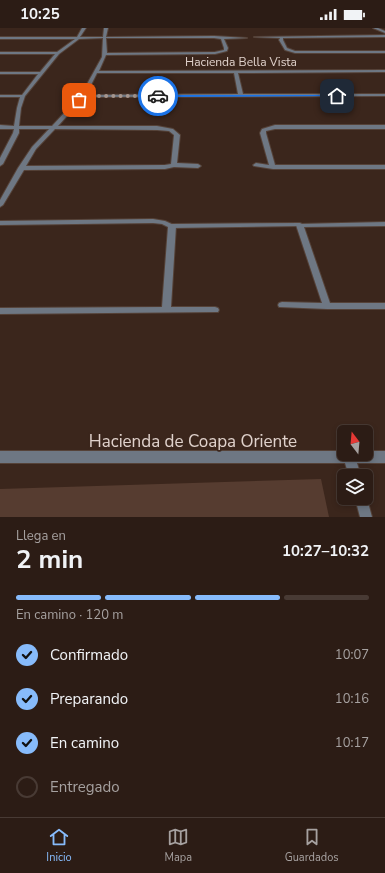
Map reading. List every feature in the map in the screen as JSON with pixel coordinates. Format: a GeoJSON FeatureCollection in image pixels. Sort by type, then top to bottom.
{"type":"FeatureCollection","features":[{"type":"Feature","properties":{"kind":"street"},"geometry":{"type":"LineString","coordinates":[[0,164],[11,146],[18,127],[19,108],[23,96],[58,53],[78,38],[84,28]]}},
{"type":"Feature","properties":{"kind":"street"},"geometry":{"type":"LineString","coordinates":[[0,205],[34,148],[83,96],[105,54],[103,38],[106,28]]}},
{"type":"Feature","properties":{"kind":"street"},"geometry":{"type":"LineString","coordinates":[[375,28],[384,30]]}},
{"type":"Feature","properties":{"kind":"street"},"geometry":{"type":"LineString","coordinates":[[256,37],[385,36]]}},
{"type":"Feature","properties":{"kind":"street"},"geometry":{"type":"LineString","coordinates":[[282,37],[281,40],[286,50],[295,52],[385,52]]}},
{"type":"Feature","properties":{"kind":"street"},"geometry":{"type":"LineString","coordinates":[[0,38],[246,38]]}},
{"type":"Feature","properties":{"kind":"street"},"geometry":{"type":"LineString","coordinates":[[105,54],[221,52],[226,48],[222,38]]}},
{"type":"Feature","properties":{"kind":"street"},"geometry":{"type":"LineString","coordinates":[[0,53],[58,53]]}},
{"type":"Feature","properties":{"kind":"street","name":"Hacienda Bella Vista"},"geometry":{"type":"LineString","coordinates":[[96,72],[385,71]]}},
{"type":"Feature","properties":{"kind":"street"},"geometry":{"type":"LineString","coordinates":[[236,72],[241,96]]}},
{"type":"Feature","properties":{"kind":"street"},"geometry":{"type":"LineString","coordinates":[[0,73],[41,73]]}},
{"type":"Feature","properties":{"kind":"street"},"geometry":{"type":"LineString","coordinates":[[0,96],[23,96]]}},
{"type":"Feature","properties":{"kind":"street"},"geometry":{"type":"LineString","coordinates":[[83,96],[385,96]]}},
{"type":"Feature","properties":{"kind":"street"},"geometry":{"type":"LineString","coordinates":[[0,127],[157,128],[171,130],[177,135],[174,165]]}},
{"type":"Feature","properties":{"kind":"street"},"geometry":{"type":"LineString","coordinates":[[273,167],[263,133],[268,128],[385,127]]}},
{"type":"Feature","properties":{"kind":"street"},"geometry":{"type":"LineString","coordinates":[[21,168],[165,167],[174,165],[198,166]]}},
{"type":"Feature","properties":{"kind":"street"},"geometry":{"type":"LineString","coordinates":[[256,166],[385,167]]}},
{"type":"Feature","properties":{"kind":"street"},"geometry":{"type":"LineString","coordinates":[[0,223],[153,221],[172,226],[385,224]]}},
{"type":"Feature","properties":{"kind":"street"},"geometry":{"type":"LineString","coordinates":[[300,225],[327,306]]}},
{"type":"Feature","properties":{"kind":"street"},"geometry":{"type":"LineString","coordinates":[[166,310],[172,226]]}},
{"type":"Feature","properties":{"kind":"street"},"geometry":{"type":"LineString","coordinates":[[282,305],[385,306]]}},
{"type":"Feature","properties":{"kind":"street"},"geometry":{"type":"LineString","coordinates":[[0,311],[215,310]]}},
{"type":"Feature","properties":{"kind":"street","name":"Hacienda de Coapa Oriente"},"geometry":{"type":"LineString","coordinates":[[373,457],[385,457]]}},
{"type":"Feature","properties":{"kind":"street","name":"Hacienda de Coapa Oriente"},"geometry":{"type":"LineString","coordinates":[[0,458],[337,458]]}},
{"type":"Feature","properties":{"kind":"street"},"geometry":{"type":"LineString","coordinates":[[363,505],[366,517]]}},
{"type":"Feature","properties":{"kind":"shaded area"},"geometry":{"type":"Polygon","coordinates":[[[321,479],[329,517],[0,517],[0,489],[321,479]]]}},
{"type":"Feature","properties":{"kind":"way so far"},"geometry":{"type":"LineString","coordinates":[[79,100],[83,96],[158,96]]}},
{"type":"Feature","properties":{"kind":"route"},"geometry":{"type":"LineString","coordinates":[[158,96],[337,96]]}}]}
